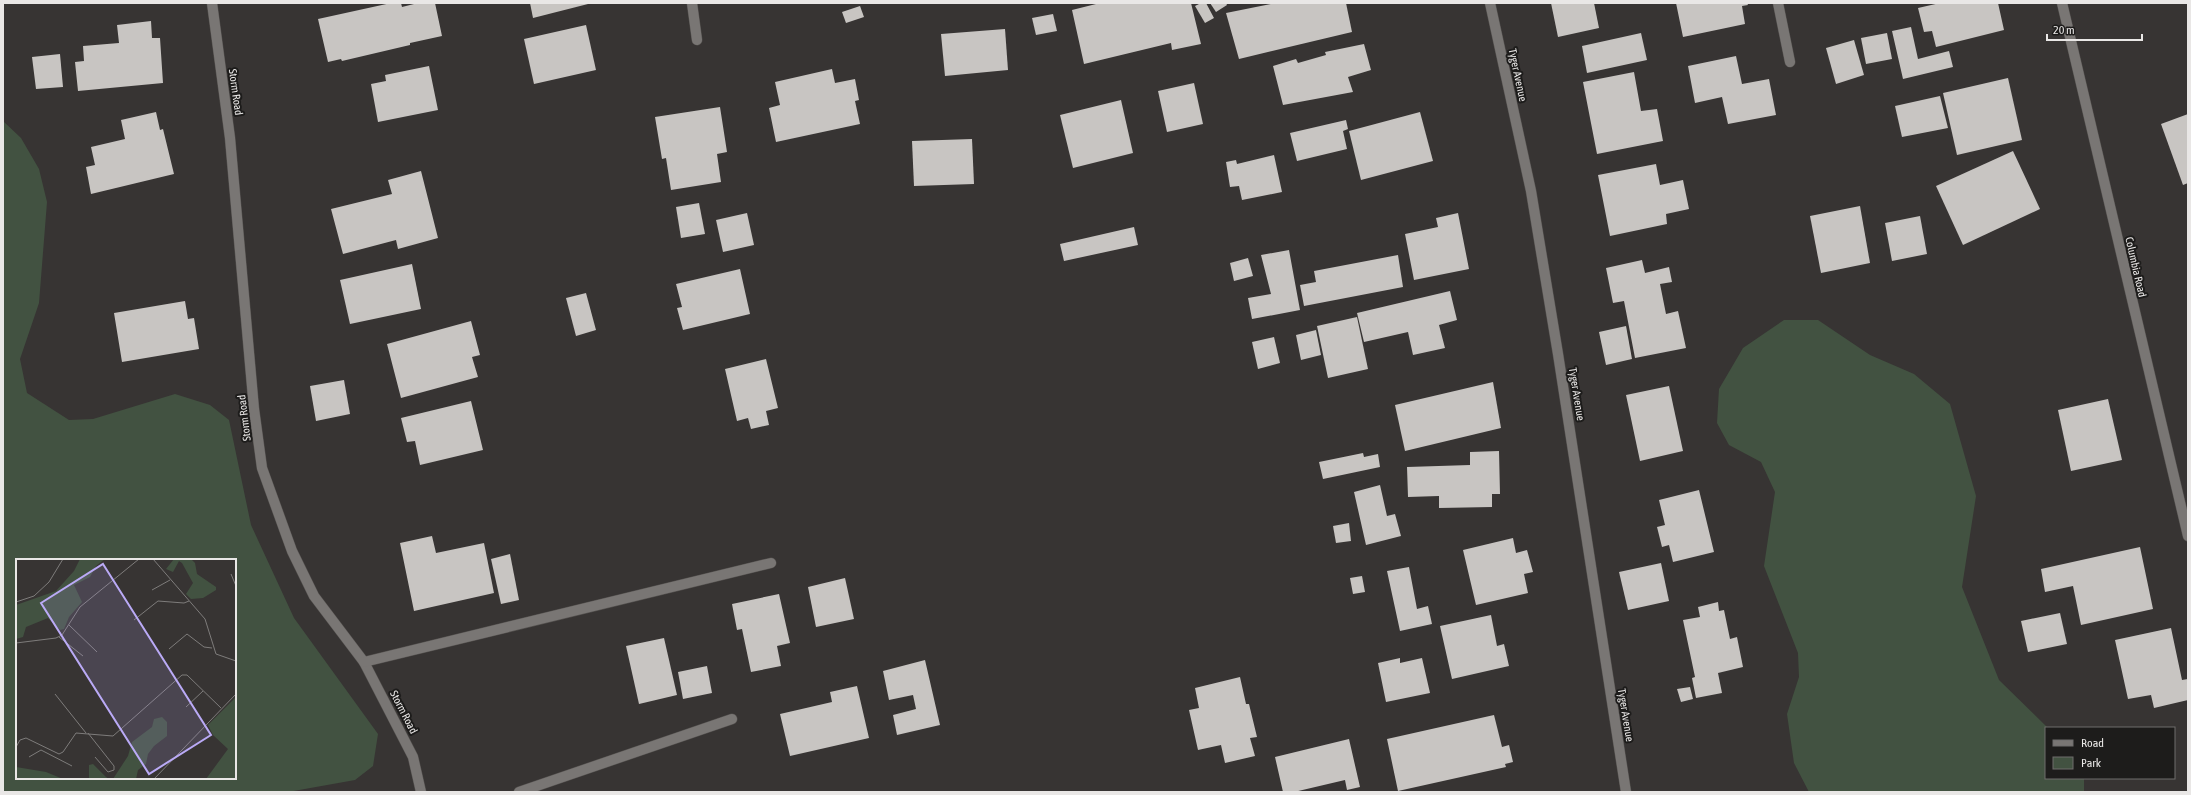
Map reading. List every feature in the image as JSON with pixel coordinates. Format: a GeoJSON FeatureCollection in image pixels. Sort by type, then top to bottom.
{"type":"FeatureCollection","features":[{"type":"Feature","properties":{"kind":"street","name":"Storm Road"},"geometry":{"type":"LineString","coordinates":[[212,3],[230,138],[254,409],[262,468],[292,551],[314,596],[364,662],[413,758],[421,792]]}},
{"type":"Feature","properties":{"kind":"street"},"geometry":{"type":"LineString","coordinates":[[692,3],[697,40]]}},
{"type":"Feature","properties":{"kind":"street","name":"Tyger Avenue"},"geometry":{"type":"LineString","coordinates":[[1490,3],[1531,191],[1558,354],[1626,792]]}},
{"type":"Feature","properties":{"kind":"street"},"geometry":{"type":"LineString","coordinates":[[1778,3],[1790,62]]}},
{"type":"Feature","properties":{"kind":"street","name":"Columbia Road"},"geometry":{"type":"LineString","coordinates":[[2062,3],[2188,536]]}},
{"type":"Feature","properties":{"kind":"street"},"geometry":{"type":"LineString","coordinates":[[364,662],[771,562]]}},
{"type":"Feature","properties":{"kind":"street"},"geometry":{"type":"LineString","coordinates":[[519,792],[732,719]]}},
{"type":"Feature","properties":{"kind":"green space"},"geometry":{"type":"Polygon","coordinates":[[[3,121],[21,138],[39,169],[47,202],[39,303],[20,359],[27,393],[69,420],[93,419],[175,394],[210,405],[229,420],[251,525],[294,618],[378,734],[373,766],[355,780],[288,792],[3,792],[3,121]]]}},
{"type":"Feature","properties":{"kind":"green space"},"geometry":{"type":"Polygon","coordinates":[[[1784,320],[1818,320],[1870,355],[1914,374],[1950,404],[1976,496],[1962,587],[1999,680],[2047,727],[2045,727],[2045,779],[2084,779],[2084,792],[1809,792],[1794,763],[1787,714],[1799,677],[1798,653],[1764,566],[1775,492],[1761,462],[1729,445],[1717,423],[1719,389],[1743,348],[1784,320]]]}},
{"type":"Feature","properties":{"kind":"building"},"geometry":{"type":"Polygon","coordinates":[[[391,3],[401,3],[402,7],[418,3],[435,3],[442,36],[342,61],[341,59],[328,62],[318,19],[391,3]]]}},
{"type":"Feature","properties":{"kind":"building"},"geometry":{"type":"Polygon","coordinates":[[[530,3],[587,3],[588,4],[533,18],[530,3]]]}},
{"type":"Feature","properties":{"kind":"building"},"geometry":{"type":"Polygon","coordinates":[[[1100,3],[1191,3],[1201,44],[1172,50],[1171,43],[1084,64],[1072,10],[1100,3]]]}},
{"type":"Feature","properties":{"kind":"building"},"geometry":{"type":"Polygon","coordinates":[[[1201,3],[1206,3],[1214,18],[1205,23],[1195,6],[1201,3]]]}},
{"type":"Feature","properties":{"kind":"building"},"geometry":{"type":"Polygon","coordinates":[[[1210,3],[1226,3],[1227,5],[1216,12],[1210,3]]]}},
{"type":"Feature","properties":{"kind":"building"},"geometry":{"type":"Polygon","coordinates":[[[1276,3],[1346,3],[1352,32],[1239,59],[1226,13],[1276,3]]]}},
{"type":"Feature","properties":{"kind":"building"},"geometry":{"type":"Polygon","coordinates":[[[1551,3],[1594,3],[1599,28],[1558,37],[1551,3]]]}},
{"type":"Feature","properties":{"kind":"building"},"geometry":{"type":"Polygon","coordinates":[[[1676,3],[1747,3],[1748,5],[1742,6],[1745,24],[1683,37],[1676,3]]]}},
{"type":"Feature","properties":{"kind":"building"},"geometry":{"type":"Polygon","coordinates":[[[1940,3],[1998,3],[2004,30],[1936,47],[1932,31],[1924,32],[1918,8],[1940,3]]]}},
{"type":"Feature","properties":{"kind":"building"},"geometry":{"type":"Polygon","coordinates":[[[860,6],[864,17],[846,23],[842,12],[860,6]]]}},
{"type":"Feature","properties":{"kind":"building"},"geometry":{"type":"Polygon","coordinates":[[[1053,14],[1057,31],[1036,35],[1032,18],[1053,14]]]}},
{"type":"Feature","properties":{"kind":"building"},"geometry":{"type":"Polygon","coordinates":[[[151,21],[152,38],[160,38],[163,83],[78,91],[75,62],[84,61],[83,46],[119,43],[117,25],[151,21]]]}},
{"type":"Feature","properties":{"kind":"building"},"geometry":{"type":"Polygon","coordinates":[[[586,25],[596,70],[534,84],[524,39],[586,25]]]}},
{"type":"Feature","properties":{"kind":"building"},"geometry":{"type":"Polygon","coordinates":[[[1911,27],[1918,59],[1949,51],[1953,67],[1903,79],[1892,31],[1911,27]]]}},
{"type":"Feature","properties":{"kind":"building"},"geometry":{"type":"Polygon","coordinates":[[[1005,29],[1008,70],[945,76],[941,34],[1005,29]]]}},
{"type":"Feature","properties":{"kind":"building"},"geometry":{"type":"Polygon","coordinates":[[[1641,33],[1647,60],[1587,73],[1582,46],[1641,33]]]}},
{"type":"Feature","properties":{"kind":"building"},"geometry":{"type":"Polygon","coordinates":[[[1887,33],[1892,59],[1866,64],[1861,38],[1887,33]]]}},
{"type":"Feature","properties":{"kind":"building"},"geometry":{"type":"Polygon","coordinates":[[[1854,40],[1864,75],[1836,84],[1826,48],[1854,40]]]}},
{"type":"Feature","properties":{"kind":"building"},"geometry":{"type":"Polygon","coordinates":[[[1364,44],[1371,70],[1348,77],[1353,92],[1283,105],[1273,66],[1296,59],[1298,63],[1326,55],[1325,52],[1364,44]]]}},
{"type":"Feature","properties":{"kind":"building"},"geometry":{"type":"Polygon","coordinates":[[[60,54],[63,87],[36,89],[32,57],[60,54]]]}},
{"type":"Feature","properties":{"kind":"building"},"geometry":{"type":"Polygon","coordinates":[[[1736,56],[1742,84],[1769,79],[1776,115],[1728,124],[1722,97],[1695,103],[1688,66],[1736,56]]]}},
{"type":"Feature","properties":{"kind":"building"},"geometry":{"type":"Polygon","coordinates":[[[429,66],[438,110],[378,122],[371,84],[386,81],[385,75],[429,66]]]}},
{"type":"Feature","properties":{"kind":"building"},"geometry":{"type":"Polygon","coordinates":[[[832,69],[835,83],[855,79],[859,100],[855,101],[860,124],[776,142],[769,108],[780,105],[775,82],[832,69]]]}},
{"type":"Feature","properties":{"kind":"building"},"geometry":{"type":"Polygon","coordinates":[[[1634,72],[1641,111],[1657,109],[1663,141],[1597,154],[1583,82],[1634,72]]]}},
{"type":"Feature","properties":{"kind":"building"},"geometry":{"type":"Polygon","coordinates":[[[2008,78],[2022,140],[1957,155],[1943,93],[2008,78]]]}},
{"type":"Feature","properties":{"kind":"building"},"geometry":{"type":"Polygon","coordinates":[[[1194,83],[1203,124],[1167,132],[1158,91],[1194,83]]]}},
{"type":"Feature","properties":{"kind":"building"},"geometry":{"type":"Polygon","coordinates":[[[1940,96],[1948,128],[1902,137],[1895,106],[1940,96]]]}},
{"type":"Feature","properties":{"kind":"building"},"geometry":{"type":"Polygon","coordinates":[[[1121,100],[1133,153],[1073,168],[1060,115],[1121,100]]]}},
{"type":"Feature","properties":{"kind":"building"},"geometry":{"type":"Polygon","coordinates":[[[720,107],[727,152],[717,154],[721,182],[671,190],[666,158],[662,159],[655,117],[720,107]]]}},
{"type":"Feature","properties":{"kind":"building"},"geometry":{"type":"Polygon","coordinates":[[[156,112],[160,130],[163,129],[174,174],[91,194],[86,167],[95,165],[91,147],[125,139],[121,120],[156,112]]]}},
{"type":"Feature","properties":{"kind":"building"},"geometry":{"type":"Polygon","coordinates":[[[1420,112],[1433,161],[1361,180],[1349,131],[1420,112]]]}},
{"type":"Feature","properties":{"kind":"building"},"geometry":{"type":"Polygon","coordinates":[[[2188,114],[2188,183],[2183,185],[2161,124],[2188,114]]]}},
{"type":"Feature","properties":{"kind":"building"},"geometry":{"type":"Polygon","coordinates":[[[1346,120],[1348,129],[1343,131],[1347,149],[1297,161],[1290,133],[1346,120]]]}},
{"type":"Feature","properties":{"kind":"building"},"geometry":{"type":"Polygon","coordinates":[[[972,139],[974,184],[914,186],[912,141],[972,139]]]}},
{"type":"Feature","properties":{"kind":"building"},"geometry":{"type":"Polygon","coordinates":[[[2013,151],[2040,209],[1963,245],[1936,186],[2013,151]]]}},
{"type":"Feature","properties":{"kind":"building"},"geometry":{"type":"Polygon","coordinates":[[[1274,155],[1282,192],[1242,200],[1239,186],[1230,187],[1226,162],[1236,160],[1237,164],[1274,155]]]}},
{"type":"Feature","properties":{"kind":"building"},"geometry":{"type":"Polygon","coordinates":[[[1656,164],[1660,185],[1683,180],[1689,209],[1666,214],[1667,224],[1610,236],[1598,175],[1656,164]]]}},
{"type":"Feature","properties":{"kind":"building"},"geometry":{"type":"Polygon","coordinates":[[[421,171],[438,238],[398,249],[396,240],[343,254],[331,209],[392,194],[388,180],[421,171]]]}},
{"type":"Feature","properties":{"kind":"building"},"geometry":{"type":"Polygon","coordinates":[[[699,203],[705,234],[681,238],[676,207],[699,203]]]}},
{"type":"Feature","properties":{"kind":"building"},"geometry":{"type":"Polygon","coordinates":[[[1860,206],[1870,263],[1821,273],[1810,216],[1860,206]]]}},
{"type":"Feature","properties":{"kind":"building"},"geometry":{"type":"Polygon","coordinates":[[[747,213],[754,245],[723,252],[716,220],[747,213]]]}},
{"type":"Feature","properties":{"kind":"building"},"geometry":{"type":"Polygon","coordinates":[[[1458,213],[1469,269],[1414,280],[1405,234],[1438,227],[1436,218],[1458,213]]]}},
{"type":"Feature","properties":{"kind":"building"},"geometry":{"type":"Polygon","coordinates":[[[1920,216],[1927,254],[1892,261],[1885,223],[1920,216]]]}},
{"type":"Feature","properties":{"kind":"building"},"geometry":{"type":"Polygon","coordinates":[[[1134,227],[1138,245],[1064,261],[1060,244],[1134,227]]]}},
{"type":"Feature","properties":{"kind":"building"},"geometry":{"type":"Polygon","coordinates":[[[1289,250],[1300,310],[1252,319],[1248,298],[1271,294],[1261,255],[1289,250]]]}},
{"type":"Feature","properties":{"kind":"building"},"geometry":{"type":"Polygon","coordinates":[[[1398,255],[1403,287],[1304,306],[1300,285],[1316,282],[1314,271],[1398,255]]]}},
{"type":"Feature","properties":{"kind":"building"},"geometry":{"type":"Polygon","coordinates":[[[1248,258],[1253,276],[1234,281],[1230,263],[1248,258]]]}},
{"type":"Feature","properties":{"kind":"building"},"geometry":{"type":"Polygon","coordinates":[[[1642,260],[1645,273],[1669,267],[1672,282],[1660,284],[1666,314],[1678,311],[1686,348],[1635,358],[1624,301],[1613,303],[1606,268],[1642,260]]]}},
{"type":"Feature","properties":{"kind":"building"},"geometry":{"type":"Polygon","coordinates":[[[412,264],[421,309],[350,324],[340,280],[412,264]]]}},
{"type":"Feature","properties":{"kind":"building"},"geometry":{"type":"Polygon","coordinates":[[[740,269],[750,314],[683,330],[677,308],[682,307],[676,284],[740,269]]]}},
{"type":"Feature","properties":{"kind":"building"},"geometry":{"type":"Polygon","coordinates":[[[1450,291],[1457,320],[1439,325],[1445,348],[1413,355],[1408,332],[1364,342],[1357,313],[1450,291]]]}},
{"type":"Feature","properties":{"kind":"building"},"geometry":{"type":"Polygon","coordinates":[[[586,293],[596,330],[576,336],[566,298],[586,293]]]}},
{"type":"Feature","properties":{"kind":"building"},"geometry":{"type":"Polygon","coordinates":[[[185,301],[188,319],[194,318],[199,349],[122,362],[114,313],[185,301]]]}},
{"type":"Feature","properties":{"kind":"building"},"geometry":{"type":"Polygon","coordinates":[[[1357,317],[1368,369],[1328,378],[1317,326],[1357,317]]]}},
{"type":"Feature","properties":{"kind":"building"},"geometry":{"type":"Polygon","coordinates":[[[471,321],[480,355],[472,357],[478,377],[401,398],[387,344],[471,321]]]}},
{"type":"Feature","properties":{"kind":"building"},"geometry":{"type":"Polygon","coordinates":[[[1626,326],[1632,359],[1606,365],[1599,332],[1626,326]]]}},
{"type":"Feature","properties":{"kind":"building"},"geometry":{"type":"Polygon","coordinates":[[[1316,330],[1321,355],[1301,360],[1296,335],[1316,330]]]}},
{"type":"Feature","properties":{"kind":"building"},"geometry":{"type":"Polygon","coordinates":[[[1274,337],[1280,363],[1258,369],[1252,342],[1274,337]]]}},
{"type":"Feature","properties":{"kind":"building"},"geometry":{"type":"Polygon","coordinates":[[[766,359],[778,408],[766,411],[769,425],[751,429],[748,418],[737,421],[725,369],[766,359]]]}},
{"type":"Feature","properties":{"kind":"building"},"geometry":{"type":"Polygon","coordinates":[[[344,380],[350,414],[316,421],[310,386],[344,380]]]}},
{"type":"Feature","properties":{"kind":"building"},"geometry":{"type":"Polygon","coordinates":[[[1493,382],[1501,428],[1405,451],[1395,405],[1493,382]]]}},
{"type":"Feature","properties":{"kind":"building"},"geometry":{"type":"Polygon","coordinates":[[[1669,386],[1683,451],[1640,461],[1626,395],[1669,386]]]}},
{"type":"Feature","properties":{"kind":"building"},"geometry":{"type":"Polygon","coordinates":[[[2108,399],[2122,460],[2071,471],[2058,410],[2108,399]]]}},
{"type":"Feature","properties":{"kind":"building"},"geometry":{"type":"Polygon","coordinates":[[[471,401],[483,450],[420,465],[415,441],[407,442],[401,418],[471,401]]]}},
{"type":"Feature","properties":{"kind":"building"},"geometry":{"type":"Polygon","coordinates":[[[1499,451],[1500,494],[1492,494],[1492,507],[1439,508],[1439,496],[1408,497],[1407,467],[1470,465],[1470,452],[1499,451]]]}},
{"type":"Feature","properties":{"kind":"building"},"geometry":{"type":"Polygon","coordinates":[[[1363,453],[1364,457],[1378,454],[1380,467],[1323,479],[1319,462],[1363,453]]]}},
{"type":"Feature","properties":{"kind":"building"},"geometry":{"type":"Polygon","coordinates":[[[1380,485],[1387,516],[1395,514],[1401,536],[1366,545],[1354,492],[1380,485]]]}},
{"type":"Feature","properties":{"kind":"building"},"geometry":{"type":"Polygon","coordinates":[[[1699,490],[1714,552],[1673,562],[1669,545],[1662,547],[1657,527],[1665,525],[1659,500],[1699,490]]]}},
{"type":"Feature","properties":{"kind":"building"},"geometry":{"type":"Polygon","coordinates":[[[1349,523],[1351,541],[1336,543],[1333,526],[1349,523]]]}},
{"type":"Feature","properties":{"kind":"building"},"geometry":{"type":"Polygon","coordinates":[[[432,536],[436,553],[484,543],[494,593],[414,611],[400,543],[432,536]]]}},
{"type":"Feature","properties":{"kind":"building"},"geometry":{"type":"Polygon","coordinates":[[[1513,538],[1516,553],[1527,550],[1533,572],[1524,574],[1528,593],[1476,605],[1463,550],[1513,538]]]}},
{"type":"Feature","properties":{"kind":"building"},"geometry":{"type":"Polygon","coordinates":[[[2140,547],[2153,609],[2081,625],[2073,586],[2045,592],[2041,569],[2140,547]]]}},
{"type":"Feature","properties":{"kind":"building"},"geometry":{"type":"Polygon","coordinates":[[[510,554],[519,600],[501,604],[491,559],[510,554]]]}},
{"type":"Feature","properties":{"kind":"building"},"geometry":{"type":"Polygon","coordinates":[[[1661,563],[1669,601],[1628,610],[1619,572],[1661,563]]]}},
{"type":"Feature","properties":{"kind":"building"},"geometry":{"type":"Polygon","coordinates":[[[1409,567],[1417,609],[1428,606],[1432,624],[1400,631],[1387,571],[1409,567]]]}},
{"type":"Feature","properties":{"kind":"building"},"geometry":{"type":"Polygon","coordinates":[[[1362,576],[1365,592],[1353,594],[1350,578],[1362,576]]]}},
{"type":"Feature","properties":{"kind":"building"},"geometry":{"type":"Polygon","coordinates":[[[845,578],[854,619],[816,627],[808,587],[845,578]]]}},
{"type":"Feature","properties":{"kind":"building"},"geometry":{"type":"Polygon","coordinates":[[[779,594],[790,643],[777,646],[781,666],[751,672],[742,629],[737,630],[732,604],[779,594]]]}},
{"type":"Feature","properties":{"kind":"building"},"geometry":{"type":"Polygon","coordinates":[[[1718,602],[1719,611],[1724,610],[1730,639],[1737,637],[1743,667],[1718,673],[1722,693],[1696,698],[1692,678],[1695,677],[1683,620],[1700,617],[1698,607],[1718,602]]]}},
{"type":"Feature","properties":{"kind":"building"},"geometry":{"type":"Polygon","coordinates":[[[2060,613],[2067,644],[2028,652],[2021,621],[2060,613]]]}},
{"type":"Feature","properties":{"kind":"building"},"geometry":{"type":"Polygon","coordinates":[[[1491,615],[1497,646],[1504,644],[1509,666],[1452,679],[1440,626],[1491,615]]]}},
{"type":"Feature","properties":{"kind":"building"},"geometry":{"type":"Polygon","coordinates":[[[2171,628],[2182,680],[2188,679],[2188,700],[2154,708],[2151,695],[2128,699],[2115,640],[2171,628]]]}},
{"type":"Feature","properties":{"kind":"building"},"geometry":{"type":"Polygon","coordinates":[[[664,638],[677,695],[639,704],[626,646],[664,638]]]}},
{"type":"Feature","properties":{"kind":"building"},"geometry":{"type":"Polygon","coordinates":[[[1400,658],[1400,663],[1422,658],[1430,693],[1386,702],[1378,663],[1400,658]]]}},
{"type":"Feature","properties":{"kind":"building"},"geometry":{"type":"Polygon","coordinates":[[[925,660],[940,725],[897,735],[893,715],[916,709],[913,695],[889,700],[883,671],[925,660]]]}},
{"type":"Feature","properties":{"kind":"building"},"geometry":{"type":"Polygon","coordinates":[[[707,666],[712,693],[683,699],[678,672],[707,666]]]}},
{"type":"Feature","properties":{"kind":"building"},"geometry":{"type":"Polygon","coordinates":[[[1240,677],[1246,704],[1249,704],[1257,737],[1250,738],[1255,756],[1225,763],[1221,745],[1198,750],[1189,710],[1199,708],[1195,688],[1240,677]]]}},
{"type":"Feature","properties":{"kind":"building"},"geometry":{"type":"Polygon","coordinates":[[[857,686],[869,738],[790,756],[780,714],[832,702],[830,692],[857,686]]]}},
{"type":"Feature","properties":{"kind":"building"},"geometry":{"type":"Polygon","coordinates":[[[1690,687],[1693,699],[1681,702],[1677,689],[1690,687]]]}},
{"type":"Feature","properties":{"kind":"building"},"geometry":{"type":"Polygon","coordinates":[[[1494,715],[1502,747],[1509,745],[1513,762],[1505,764],[1506,767],[1398,791],[1387,739],[1494,715]]]}},
{"type":"Feature","properties":{"kind":"building"},"geometry":{"type":"Polygon","coordinates":[[[1349,739],[1360,787],[1347,790],[1345,780],[1294,792],[1283,792],[1275,757],[1349,739]]]}}]}
